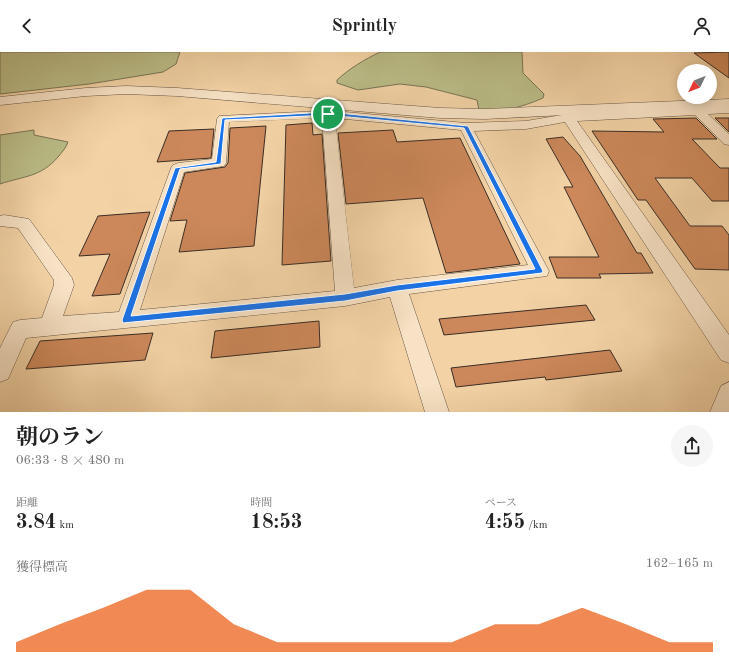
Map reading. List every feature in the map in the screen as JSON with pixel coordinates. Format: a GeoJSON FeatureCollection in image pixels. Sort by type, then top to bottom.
{"type":"FeatureCollection","features":[{"type":"Feature","properties":{"kind":"street"},"geometry":{"type":"LineString","coordinates":[[0,101],[86,92],[126,90],[223,94],[466,127],[526,125],[568,118],[729,109]]}},
{"type":"Feature","properties":{"kind":"street"},"geometry":{"type":"LineString","coordinates":[[126,320],[178,168],[219,163],[223,119],[327,108],[485,114],[729,102]]}},
{"type":"Feature","properties":{"kind":"street"},"geometry":{"type":"LineString","coordinates":[[327,108],[345,298]]}},
{"type":"Feature","properties":{"kind":"street"},"geometry":{"type":"LineString","coordinates":[[697,110],[729,141]]}},
{"type":"Feature","properties":{"kind":"street"},"geometry":{"type":"LineString","coordinates":[[568,118],[729,353]]}},
{"type":"Feature","properties":{"kind":"street"},"geometry":{"type":"LineString","coordinates":[[0,371],[20,329],[345,298],[397,288],[540,271],[466,127]]}},
{"type":"Feature","properties":{"kind":"street"},"geometry":{"type":"LineString","coordinates":[[4,221],[23,222],[63,278],[64,285],[49,326]]}},
{"type":"Feature","properties":{"kind":"street"},"geometry":{"type":"LineString","coordinates":[[397,288],[437,412]]}},
{"type":"Feature","properties":{"kind":"street"},"geometry":{"type":"LineString","coordinates":[[722,412],[729,394]]}},
{"type":"Feature","properties":{"kind":"green space"},"geometry":{"type":"Polygon","coordinates":[[[0,52],[180,52],[176,64],[163,72],[89,84],[0,94],[0,52]]]}},
{"type":"Feature","properties":{"kind":"green space"},"geometry":{"type":"Polygon","coordinates":[[[380,52],[522,52],[523,73],[544,94],[543,98],[511,108],[479,110],[477,100],[426,87],[400,84],[358,90],[337,83],[337,80],[352,68],[380,52]]]}},
{"type":"Feature","properties":{"kind":"green space"},"geometry":{"type":"Polygon","coordinates":[[[34,130],[34,135],[68,142],[64,150],[52,164],[45,169],[32,175],[0,184],[0,135],[34,130]]]}},
{"type":"Feature","properties":{"kind":"building"},"geometry":{"type":"Polygon","coordinates":[[[729,52],[729,78],[717,69],[717,64],[709,64],[694,53],[729,52]]]}},
{"type":"Feature","properties":{"kind":"building"},"geometry":{"type":"Polygon","coordinates":[[[696,118],[717,139],[692,139],[720,168],[729,168],[729,201],[712,201],[692,178],[655,178],[690,226],[722,226],[729,235],[729,270],[695,269],[646,200],[638,200],[592,131],[664,132],[653,119],[696,118]]]}},
{"type":"Feature","properties":{"kind":"building"},"geometry":{"type":"Polygon","coordinates":[[[715,118],[729,118],[729,132],[715,118]]]}},
{"type":"Feature","properties":{"kind":"building"},"geometry":{"type":"Polygon","coordinates":[[[312,123],[313,135],[322,134],[331,261],[282,265],[286,125],[312,123]]]}},
{"type":"Feature","properties":{"kind":"building"},"geometry":{"type":"Polygon","coordinates":[[[266,126],[254,246],[179,252],[187,220],[170,221],[185,173],[225,167],[228,163],[230,128],[266,126]]]}},
{"type":"Feature","properties":{"kind":"building"},"geometry":{"type":"Polygon","coordinates":[[[214,129],[211,158],[157,162],[169,131],[214,129]]]}},
{"type":"Feature","properties":{"kind":"building"},"geometry":{"type":"Polygon","coordinates":[[[393,130],[397,142],[460,138],[520,264],[446,273],[423,198],[346,204],[338,133],[393,130]]]}},
{"type":"Feature","properties":{"kind":"building"},"geometry":{"type":"Polygon","coordinates":[[[563,137],[580,156],[637,253],[641,253],[653,273],[599,274],[601,278],[557,278],[549,257],[599,257],[564,187],[573,187],[546,139],[563,137]]]}},
{"type":"Feature","properties":{"kind":"building"},"geometry":{"type":"Polygon","coordinates":[[[150,212],[120,294],[92,296],[110,254],[79,256],[98,216],[150,212]]]}},
{"type":"Feature","properties":{"kind":"building"},"geometry":{"type":"Polygon","coordinates":[[[586,305],[595,320],[444,335],[439,319],[586,305]]]}},
{"type":"Feature","properties":{"kind":"building"},"geometry":{"type":"Polygon","coordinates":[[[319,321],[320,347],[211,358],[215,331],[319,321]]]}},
{"type":"Feature","properties":{"kind":"building"},"geometry":{"type":"Polygon","coordinates":[[[153,333],[145,360],[26,369],[40,341],[153,333]]]}},
{"type":"Feature","properties":{"kind":"building"},"geometry":{"type":"Polygon","coordinates":[[[610,350],[622,371],[546,380],[545,377],[456,387],[451,368],[610,350]]]}},
{"type":"Feature","properties":{"kind":"route"},"geometry":{"type":"LineString","coordinates":[[328,114],[466,127],[540,271],[397,288],[345,298],[126,320],[178,168],[219,163],[223,119],[328,114]]}}]}
